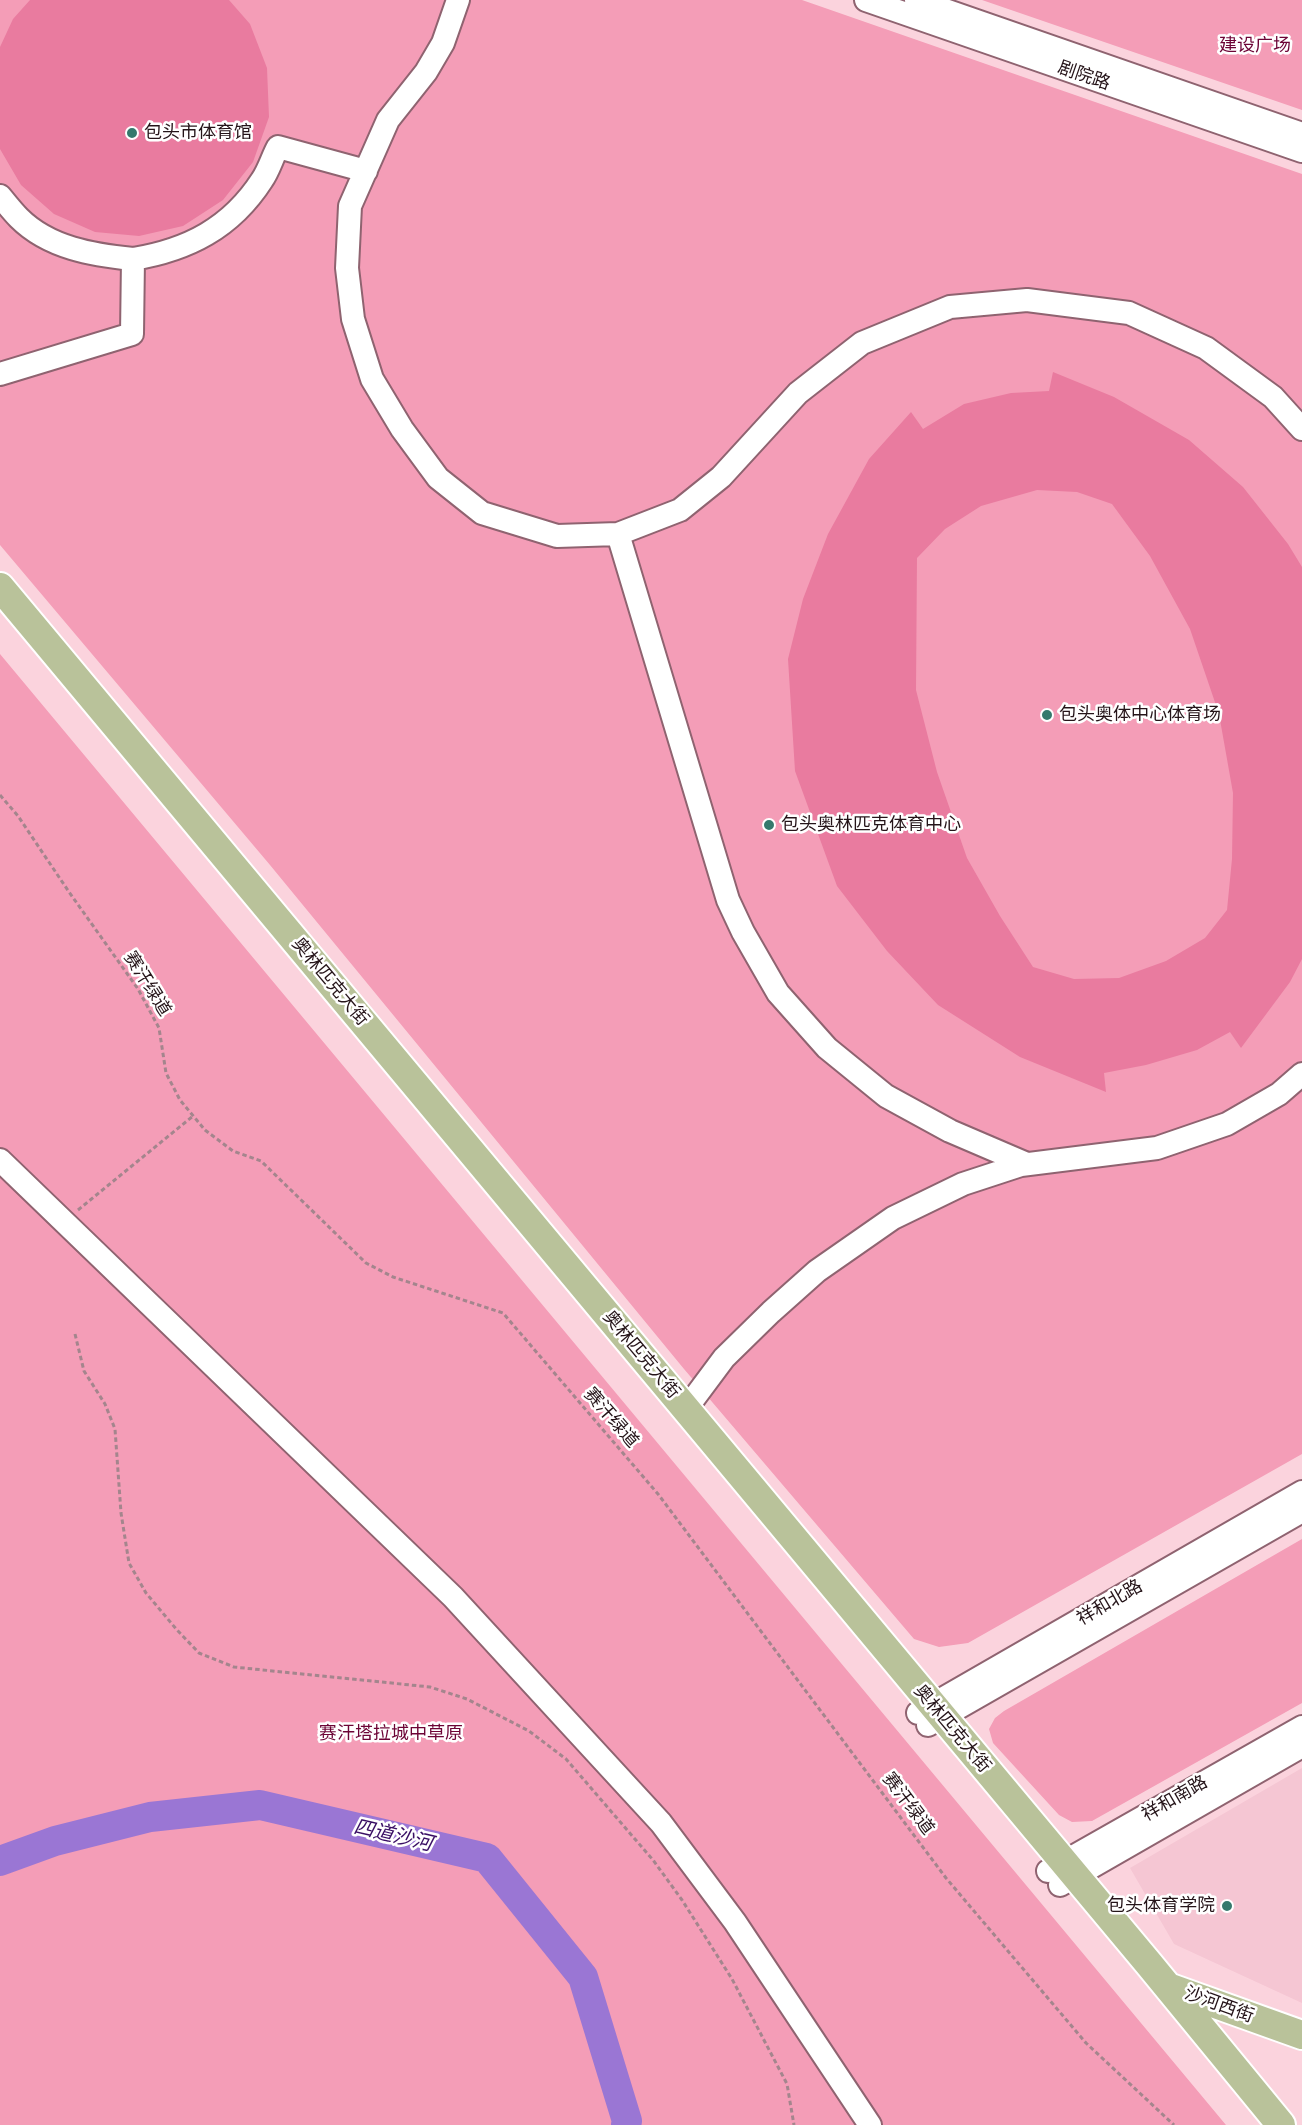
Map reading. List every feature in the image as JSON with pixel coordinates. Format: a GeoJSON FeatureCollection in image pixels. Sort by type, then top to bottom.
{"type":"FeatureCollection","features":[{"type":"Feature","properties":{"kind":"main road","name":"奥林匹克大街"},"geometry":{"type":"LineString","coordinates":[[0,587],[686,1409],[930,1715]]}},
{"type":"Feature","properties":{"kind":"main road","name":"奥林匹克大街"},"geometry":{"type":"LineString","coordinates":[[0,610],[1062,1873],[1163,1995],[1261,2125]]}},
{"type":"Feature","properties":{"kind":"main road","name":"奥林匹克大街"},"geometry":{"type":"LineString","coordinates":[[1062,1873],[1136,1978],[1163,1995]]}},
{"type":"Feature","properties":{"kind":"main road","name":"沙河西街"},"geometry":{"type":"LineString","coordinates":[[1163,1995],[1191,2015],[1302,2055]]}},
{"type":"Feature","properties":{"kind":"main road","name":"沙河西街"},"geometry":{"type":"LineString","coordinates":[[1163,1995],[1302,2035]]}},
{"type":"Feature","properties":{"kind":"main road"},"geometry":{"type":"LineString","coordinates":[[1191,2015],[1281,2125]]}},
{"type":"Feature","properties":{"kind":"street"},"geometry":{"type":"LineString","coordinates":[[458,0],[443,43],[426,72],[388,120],[350,206],[347,268],[353,319],[372,379],[402,429],[438,478],[482,513],[557,536],[618,534],[680,510],[721,477],[798,393],[862,343],[950,307],[1027,300],[1129,314],[1206,348],[1273,398],[1302,429]]}},
{"type":"Feature","properties":{"kind":"street","name":"剧院路"},"geometry":{"type":"LineString","coordinates":[[866,0],[1302,151]]}},
{"type":"Feature","properties":{"kind":"street","name":"剧院路"},"geometry":{"type":"LineString","coordinates":[[916,0],[1302,134]]}},
{"type":"Feature","properties":{"kind":"street"},"geometry":{"type":"LineString","coordinates":[[0,196],[20,219],[42,235],[71,249],[103,256],[133,259],[163,254],[191,243],[218,227],[242,207],[263,179],[278,147],[366,171]]}},
{"type":"Feature","properties":{"kind":"street"},"geometry":{"type":"LineString","coordinates":[[0,374],[132,334],[133,259]]}},
{"type":"Feature","properties":{"kind":"street"},"geometry":{"type":"LineString","coordinates":[[618,534],[728,900],[743,932],[778,993],[827,1048],[886,1096],[950,1131],[1027,1164]]}},
{"type":"Feature","properties":{"kind":"street"},"geometry":{"type":"LineString","coordinates":[[686,1409],[724,1359],[771,1312],[817,1271],[893,1218],[963,1184],[1027,1164],[1157,1148],[1227,1125],[1279,1094],[1302,1074]]}},
{"type":"Feature","properties":{"kind":"street"},"geometry":{"type":"LineString","coordinates":[[0,1160],[453,1597],[661,1823],[735,1922],[870,2125]]}},
{"type":"Feature","properties":{"kind":"street","name":"祥和北路"},"geometry":{"type":"LineString","coordinates":[[930,1715],[1302,1492]]}},
{"type":"Feature","properties":{"kind":"street","name":"祥和北路"},"geometry":{"type":"LineString","coordinates":[[930,1715],[1302,1511]]}},
{"type":"Feature","properties":{"kind":"street","name":"祥和南路"},"geometry":{"type":"LineString","coordinates":[[1062,1873],[1302,1727]]}},
{"type":"Feature","properties":{"kind":"street","name":"祥和南路"},"geometry":{"type":"LineString","coordinates":[[1062,1873],[1302,1746]]}},
{"type":"Feature","properties":{"kind":"path","name":"赛汗绿道"},"geometry":{"type":"LineString","coordinates":[[0,795],[18,816],[138,989],[159,1028],[166,1073],[180,1100],[205,1130],[233,1151],[261,1161],[366,1263],[393,1277],[503,1313],[658,1494],[946,1878],[1086,2043],[1174,2125]]}},
{"type":"Feature","properties":{"kind":"path"},"geometry":{"type":"LineString","coordinates":[[63,1222],[193,1116]]}},
{"type":"Feature","properties":{"kind":"path"},"geometry":{"type":"LineString","coordinates":[[75,1334],[84,1371],[105,1404],[115,1429],[121,1514],[129,1563],[146,1593],[177,1630],[199,1653],[234,1667],[430,1687],[466,1699],[529,1731],[566,1759],[653,1860],[682,1900],[732,1979],[787,2084],[794,2125]]}},
{"type":"Feature","properties":{"kind":"shaded area","name":"包头体育学院"},"geometry":{"type":"Polygon","coordinates":[[[1302,1768],[1302,2003],[1174,1944],[1130,1868],[1302,1768]]]}},
{"type":"Feature","properties":{"kind":"green space","name":"包头奥林匹克体育中心"},"geometry":{"type":"Polygon","coordinates":[[[0,0],[802,0],[1302,174],[1302,1454],[968,1643],[939,1647],[914,1639],[684,1369],[270,865],[0,545],[0,0]]]}},
{"type":"Feature","properties":{"kind":"green space","name":"建设广场"},"geometry":{"type":"Polygon","coordinates":[[[982,0],[1302,0],[1302,110],[982,0]]]}},
{"type":"Feature","properties":{"kind":"green space","name":"赛汗塔拉城中草原"},"geometry":{"type":"Polygon","coordinates":[[[0,654],[1226,2125],[0,2125],[0,654]]]}},
{"type":"Feature","properties":{"kind":"green space"},"geometry":{"type":"Polygon","coordinates":[[[1302,1539],[1302,1703],[1092,1821],[1072,1822],[1059,1815],[993,1743],[989,1729],[995,1718],[1004,1711],[1302,1539]]]}},
{"type":"Feature","properties":{"kind":"building","name":"包头市体育馆"},"geometry":{"type":"Polygon","coordinates":[[[30,0],[229,0],[250,24],[267,68],[269,117],[253,162],[223,200],[183,226],[139,236],[95,232],[54,214],[21,185],[0,149],[0,47],[13,19],[30,0]]]}},
{"type":"Feature","properties":{"kind":"building"},"geometry":{"type":"Polygon","coordinates":[[[1053,372],[1114,397],[1189,440],[1243,487],[1288,544],[1302,567],[1302,959],[1290,982],[1241,1048],[1230,1032],[1197,1050],[1146,1065],[1104,1073],[1106,1092],[1020,1057],[938,1005],[887,951],[837,886],[795,771],[788,659],[803,599],[828,534],[869,459],[911,412],[923,429],[964,404],[1011,393],[1049,391],[1053,372]],[[1037,490],[981,506],[945,529],[917,558],[916,690],[937,772],[967,858],[1000,916],[1033,967],[1074,979],[1119,978],[1166,961],[1205,938],[1227,910],[1232,859],[1233,793],[1219,714],[1190,629],[1150,556],[1112,504],[1077,492],[1037,490]]]}},
{"type":"Feature","properties":{"kind":"waterway","name":"四道沙河"},"geometry":{"type":"LineString","coordinates":[[0,1861],[55,1841],[150,1817],[260,1805],[487,1858],[583,1977],[627,2121],[626,2125]]}},
{"type":"Feature","properties":{"kind":"place","name":"包头市体育馆"},"geometry":{"type":"Point","coordinates":[132,133]}},
{"type":"Feature","properties":{"kind":"place","name":"包头奥体中心体育场"},"geometry":{"type":"Point","coordinates":[1047,715]}},
{"type":"Feature","properties":{"kind":"place","name":"包头奥林匹克体育中心"},"geometry":{"type":"Point","coordinates":[769,825]}},
{"type":"Feature","properties":{"kind":"place","name":"包头体育学院"},"geometry":{"type":"Point","coordinates":[1227,1906]}}]}
